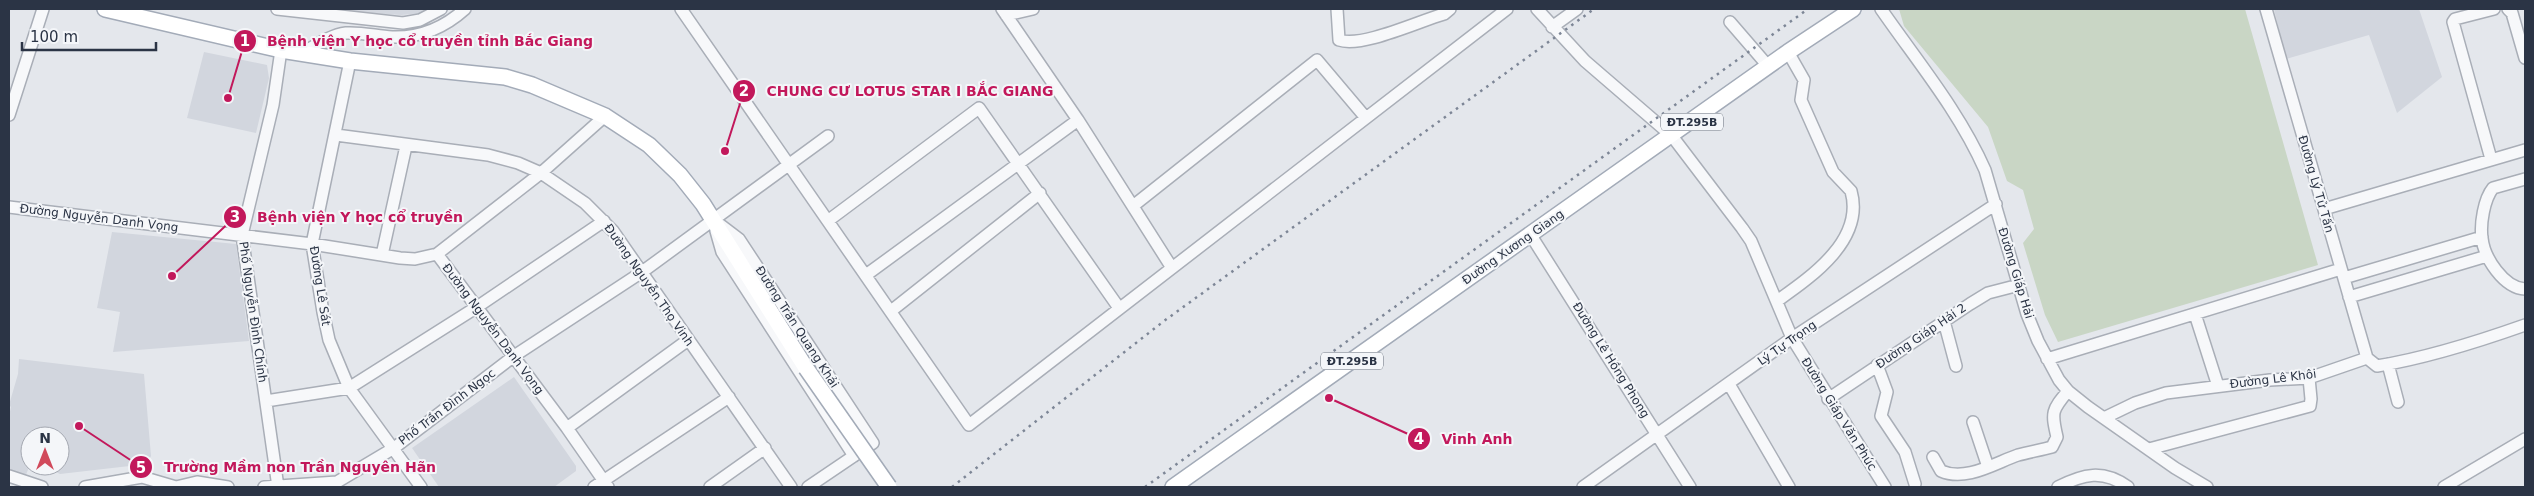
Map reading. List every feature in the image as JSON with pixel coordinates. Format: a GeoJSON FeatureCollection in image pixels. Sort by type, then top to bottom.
{"type":"FeatureCollection","features":[{"type":"Feature","properties":{"kind":"main road","name":"Đường Trần Quang Khải"},"geometry":{"type":"LineString","coordinates":[[105,9],[300,54],[506,77],[532,85],[605,116],[627,129],[666,160],[698,198],[712,219]]}},
{"type":"Feature","properties":{"kind":"main road","name":"Đường Xương Giang"},"geometry":{"type":"LineString","coordinates":[[1173,487],[1530,234],[1672,136],[1768,66],[1853,9]]}},
{"type":"Feature","properties":{"kind":"main road"},"geometry":{"type":"LineString","coordinates":[[712,219],[806,368],[889,487]]}},
{"type":"Feature","properties":{"kind":"street"},"geometry":{"type":"LineString","coordinates":[[9,115],[43,9]]}},
{"type":"Feature","properties":{"kind":"street"},"geometry":{"type":"LineString","coordinates":[[277,9],[402,22],[420,20],[440,9]]}},
{"type":"Feature","properties":{"kind":"street"},"geometry":{"type":"LineString","coordinates":[[300,54],[329,38],[345,34],[366,33],[392,37],[416,36],[443,26],[465,9]]}},
{"type":"Feature","properties":{"kind":"street"},"geometry":{"type":"LineString","coordinates":[[681,9],[790,163],[969,425],[1507,9]]}},
{"type":"Feature","properties":{"kind":"street"},"geometry":{"type":"LineString","coordinates":[[1033,9],[1004,12],[1078,120],[1172,268]]}},
{"type":"Feature","properties":{"kind":"street"},"geometry":{"type":"LineString","coordinates":[[1337,9],[1337,35],[1339,40],[1343,41],[1367,39],[1392,32],[1444,14],[1450,9]]}},
{"type":"Feature","properties":{"kind":"street","name":"Đường Giáp Văn Phúc"},"geometry":{"type":"LineString","coordinates":[[1537,9],[1585,61],[1672,136],[1748,237],[1792,338],[1828,399],[1885,487]]}},
{"type":"Feature","properties":{"kind":"street"},"geometry":{"type":"LineString","coordinates":[[1552,27],[1577,9]]}},
{"type":"Feature","properties":{"kind":"street","name":"Đường Giáp Hải"},"geometry":{"type":"LineString","coordinates":[[1881,9],[1961,123],[1985,170],[2034,332],[2047,359],[2068,391],[2206,487]]}},
{"type":"Feature","properties":{"kind":"street","name":"Đường Lý Tử Tấn"},"geometry":{"type":"LineString","coordinates":[[2266,9],[2367,358]]}},
{"type":"Feature","properties":{"kind":"street"},"geometry":{"type":"LineString","coordinates":[[2492,159],[2453,22],[2455,19],[2494,9]]}},
{"type":"Feature","properties":{"kind":"street"},"geometry":{"type":"LineString","coordinates":[[2508,9],[2512,13],[2525,58]]}},
{"type":"Feature","properties":{"kind":"street"},"geometry":{"type":"LineString","coordinates":[[1730,22],[1768,66]]}},
{"type":"Feature","properties":{"kind":"street","name":"Phố Nguyễn Đình Chính"},"geometry":{"type":"LineString","coordinates":[[278,486],[242,235],[273,105],[281,50]]}},
{"type":"Feature","properties":{"kind":"street"},"geometry":{"type":"LineString","coordinates":[[1777,301],[1830,260],[1846,232],[1853,208],[1851,191],[1833,172],[1801,100],[1804,80],[1788,52]]}},
{"type":"Feature","properties":{"kind":"street","name":"Đường Lê Sát"},"geometry":{"type":"LineString","coordinates":[[350,60],[312,244],[329,340],[348,388],[421,487]]}},
{"type":"Feature","properties":{"kind":"street"},"geometry":{"type":"LineString","coordinates":[[1133,206],[1317,60],[1366,118]]}},
{"type":"Feature","properties":{"kind":"street"},"geometry":{"type":"LineString","coordinates":[[829,220],[979,108],[1020,163],[1119,308]]}},
{"type":"Feature","properties":{"kind":"street"},"geometry":{"type":"LineString","coordinates":[[437,254],[541,173],[605,116]]}},
{"type":"Feature","properties":{"kind":"street"},"geometry":{"type":"LineString","coordinates":[[866,275],[1078,120]]}},
{"type":"Feature","properties":{"kind":"street","name":"Đường Nguyễn Thọ Vinh"},"geometry":{"type":"LineString","coordinates":[[336,135],[406,146],[488,155],[518,163],[541,173],[585,204],[604,221],[642,272],[791,487]]}},
{"type":"Feature","properties":{"kind":"street","name":"Phố Trần Đình Ngọc"},"geometry":{"type":"LineString","coordinates":[[264,487],[338,485],[394,448],[514,356],[642,272],[828,136]]}},
{"type":"Feature","properties":{"kind":"street"},"geometry":{"type":"LineString","coordinates":[[382,256],[406,146]]}},
{"type":"Feature","properties":{"kind":"street"},"geometry":{"type":"LineString","coordinates":[[2324,209],[2525,150]]}},
{"type":"Feature","properties":{"kind":"street"},"geometry":{"type":"LineString","coordinates":[[2525,178],[2493,188],[2490,192],[2486,200],[2482,237],[2487,256],[2499,274],[2515,287],[2525,289]]}},
{"type":"Feature","properties":{"kind":"street"},"geometry":{"type":"LineString","coordinates":[[891,311],[1040,193]]}},
{"type":"Feature","properties":{"kind":"street","name":"Lý Tự Trọng"},"geometry":{"type":"LineString","coordinates":[[1589,485],[1792,338],[1996,204]]}},
{"type":"Feature","properties":{"kind":"street","name":"Đường Nguyễn Danh Vọng"},"geometry":{"type":"LineString","coordinates":[[9,207],[312,244],[382,256],[415,259],[437,254],[566,428],[602,485]]}},
{"type":"Feature","properties":{"kind":"street","name":"Đường Trần Quang Khải"},"geometry":{"type":"LineString","coordinates":[[712,219],[739,239],[873,443],[854,456],[722,252],[712,219]]}},
{"type":"Feature","properties":{"kind":"street"},"geometry":{"type":"LineString","coordinates":[[266,401],[348,388],[477,307],[604,221]]}},
{"type":"Feature","properties":{"kind":"street","name":"Đường Lê Hồng Phong"},"geometry":{"type":"LineString","coordinates":[[1530,234],[1690,487]]}},
{"type":"Feature","properties":{"kind":"street"},"geometry":{"type":"LineString","coordinates":[[2047,359],[2195,314],[2342,273],[2366,271],[2482,237]]}},
{"type":"Feature","properties":{"kind":"street"},"geometry":{"type":"LineString","coordinates":[[2459,244],[2464,262]]}},
{"type":"Feature","properties":{"kind":"street"},"geometry":{"type":"LineString","coordinates":[[2349,296],[2487,256]]}},
{"type":"Feature","properties":{"kind":"street"},"geometry":{"type":"LineString","coordinates":[[2366,271],[2371,290]]}},
{"type":"Feature","properties":{"kind":"street","name":"Đường Giáp Hải 2"},"geometry":{"type":"LineString","coordinates":[[1828,399],[1988,293],[2019,285]]}},
{"type":"Feature","properties":{"kind":"street"},"geometry":{"type":"LineString","coordinates":[[2195,314],[2218,386]]}},
{"type":"Feature","properties":{"kind":"street"},"geometry":{"type":"LineString","coordinates":[[1944,321],[1956,366]]}},
{"type":"Feature","properties":{"kind":"street"},"geometry":{"type":"LineString","coordinates":[[2367,358],[2377,366],[2388,364],[2481,340],[2525,325]]}},
{"type":"Feature","properties":{"kind":"street"},"geometry":{"type":"LineString","coordinates":[[566,428],[688,340]]}},
{"type":"Feature","properties":{"kind":"street","name":"Đường Lê Khôi"},"geometry":{"type":"LineString","coordinates":[[2106,417],[2151,396],[2218,386],[2309,378],[2367,358]]}},
{"type":"Feature","properties":{"kind":"street"},"geometry":{"type":"LineString","coordinates":[[2388,364],[2398,402]]}},
{"type":"Feature","properties":{"kind":"street"},"geometry":{"type":"LineString","coordinates":[[1878,366],[1888,392],[1881,416],[1905,452],[1915,484]]}},
{"type":"Feature","properties":{"kind":"street"},"geometry":{"type":"LineString","coordinates":[[2149,449],[2310,406],[2309,378]]}},
{"type":"Feature","properties":{"kind":"street"},"geometry":{"type":"LineString","coordinates":[[1729,384],[1789,487]]}},
{"type":"Feature","properties":{"kind":"street"},"geometry":{"type":"LineString","coordinates":[[1933,457],[1941,471],[1951,474],[1966,473],[2052,447],[2057,437],[2052,417],[2055,407],[2068,391]]}},
{"type":"Feature","properties":{"kind":"street"},"geometry":{"type":"LineString","coordinates":[[602,485],[729,397]]}},
{"type":"Feature","properties":{"kind":"street"},"geometry":{"type":"LineString","coordinates":[[1973,422],[1988,466]]}},
{"type":"Feature","properties":{"kind":"street"},"geometry":{"type":"LineString","coordinates":[[2444,487],[2525,439]]}},
{"type":"Feature","properties":{"kind":"street"},"geometry":{"type":"LineString","coordinates":[[710,487],[765,448]]}},
{"type":"Feature","properties":{"kind":"street"},"geometry":{"type":"LineString","coordinates":[[808,487],[854,456]]}},
{"type":"Feature","properties":{"kind":"street"},"geometry":{"type":"LineString","coordinates":[[2058,487],[2083,476],[2096,475],[2114,478],[2128,487]]}},
{"type":"Feature","properties":{"kind":"street"},"geometry":{"type":"LineString","coordinates":[[9,476],[42,487]]}},
{"type":"Feature","properties":{"kind":"street"},"geometry":{"type":"LineString","coordinates":[[85,487],[142,477],[176,487],[197,482],[228,487]]}},
{"type":"Feature","properties":{"kind":"shaded area"},"geometry":{"type":"Polygon","coordinates":[[[313,9],[429,9],[422,13],[401,15],[313,9]]]}},
{"type":"Feature","properties":{"kind":"shaded area"},"geometry":{"type":"Polygon","coordinates":[[[2274,9],[2419,9],[2442,77],[2397,113],[2369,35],[2286,59],[2274,9]]]}},
{"type":"Feature","properties":{"kind":"shaded area"},"geometry":{"type":"Polygon","coordinates":[[[204,52],[267,65],[269,78],[256,133],[187,118],[204,52]]]}},
{"type":"Feature","properties":{"kind":"shaded area"},"geometry":{"type":"Polygon","coordinates":[[[112,232],[236,244],[249,341],[113,352],[120,312],[97,308],[112,232]]]}},
{"type":"Feature","properties":{"kind":"shaded area"},"geometry":{"type":"Polygon","coordinates":[[[19,359],[144,374],[151,456],[147,464],[70,473],[70,426],[20,426],[20,475],[9,471],[9,416],[11,407],[9,405],[18,374],[19,359]]]}},
{"type":"Feature","properties":{"kind":"shaded area"},"geometry":{"type":"Polygon","coordinates":[[[514,377],[576,466],[576,471],[554,487],[439,487],[412,448],[514,377]]]}},
{"type":"Feature","properties":{"kind":"green space"},"geometry":{"type":"Polygon","coordinates":[[[1899,9],[2245,9],[2318,265],[2058,342],[2045,315],[2023,243],[2034,229],[2023,190],[2007,181],[1988,127],[1904,26],[1899,9]]]}},
{"type":"Feature","properties":{"kind":"railway"},"geometry":{"type":"LineString","coordinates":[[952,487],[1164,321],[1594,9]]}},
{"type":"Feature","properties":{"kind":"railway"},"geometry":{"type":"LineString","coordinates":[[1145,487],[1808,9]]}},
{"type":"Feature","properties":{"kind":"place","name":"Bệnh viện Y học cổ truyền tỉnh Bắc Giang"},"geometry":{"type":"Point","coordinates":[228,98]}},
{"type":"Feature","properties":{"kind":"place","name":"CHUNG CƯ LOTUS STAR I BẮC GIANG"},"geometry":{"type":"Point","coordinates":[725,151]}},
{"type":"Feature","properties":{"kind":"place","name":"Bệnh viện Y học cổ truyền"},"geometry":{"type":"Point","coordinates":[172,276]}},
{"type":"Feature","properties":{"kind":"place","name":"Vinh Anh"},"geometry":{"type":"Point","coordinates":[1329,398]}},
{"type":"Feature","properties":{"kind":"place","name":"Trường Mầm non Trần Nguyên Hãn"},"geometry":{"type":"Point","coordinates":[79,426]}}]}
